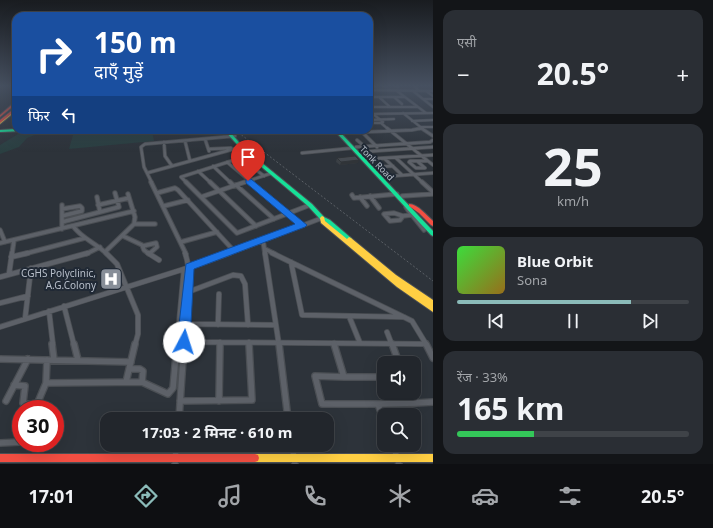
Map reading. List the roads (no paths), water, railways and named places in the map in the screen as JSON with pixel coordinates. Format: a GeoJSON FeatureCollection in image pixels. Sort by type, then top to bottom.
{"type":"FeatureCollection","features":[{"type":"Feature","properties":{"kind":"street"},"geometry":{"type":"LineString","coordinates":[[1,117],[12,108]]}},
{"type":"Feature","properties":{"kind":"street"},"geometry":{"type":"LineString","coordinates":[[376,108],[381,114]]}},
{"type":"Feature","properties":{"kind":"street"},"geometry":{"type":"LineString","coordinates":[[419,108],[426,113]]}},
{"type":"Feature","properties":{"kind":"street"},"geometry":{"type":"LineString","coordinates":[[0,123],[12,113]]}},
{"type":"Feature","properties":{"kind":"street"},"geometry":{"type":"LineString","coordinates":[[403,113],[432,135]]}},
{"type":"Feature","properties":{"kind":"street"},"geometry":{"type":"LineString","coordinates":[[373,114],[433,113]]}},
{"type":"Feature","properties":{"kind":"street"},"geometry":{"type":"LineString","coordinates":[[373,114],[391,131],[433,165]]}},
{"type":"Feature","properties":{"kind":"street"},"geometry":{"type":"LineString","coordinates":[[373,122],[394,119],[388,114]]}},
{"type":"Feature","properties":{"kind":"street"},"geometry":{"type":"LineString","coordinates":[[373,120],[381,121]]}},
{"type":"Feature","properties":{"kind":"street"},"geometry":{"type":"LineString","coordinates":[[412,121],[433,121]]}},
{"type":"Feature","properties":{"kind":"street"},"geometry":{"type":"LineString","coordinates":[[373,132],[433,127]]}},
{"type":"Feature","properties":{"kind":"street"},"geometry":{"type":"LineString","coordinates":[[1,131],[12,129]]}},
{"type":"Feature","properties":{"kind":"street"},"geometry":{"type":"LineString","coordinates":[[1,131],[12,130]]}},
{"type":"Feature","properties":{"kind":"street"},"geometry":{"type":"LineString","coordinates":[[231,134],[246,149],[310,205],[322,218],[339,230],[394,277],[433,303]]}},
{"type":"Feature","properties":{"kind":"street","name":"Tonk Road"},"geometry":{"type":"LineString","coordinates":[[340,134],[400,195],[411,209]]}},
{"type":"Feature","properties":{"kind":"street","name":"Tonk Road"},"geometry":{"type":"LineString","coordinates":[[344,134],[354,148],[375,167],[382,177]]}},
{"type":"Feature","properties":{"kind":"street"},"geometry":{"type":"LineString","coordinates":[[362,134],[381,150]]}},
{"type":"Feature","properties":{"kind":"street"},"geometry":{"type":"LineString","coordinates":[[179,412],[189,267],[181,242],[142,162],[142,146],[164,142],[234,136]]}},
{"type":"Feature","properties":{"kind":"street"},"geometry":{"type":"LineString","coordinates":[[234,136],[240,147],[271,171]]}},
{"type":"Feature","properties":{"kind":"street"},"geometry":{"type":"LineString","coordinates":[[205,139],[211,155]]}},
{"type":"Feature","properties":{"kind":"street"},"geometry":{"type":"LineString","coordinates":[[358,140],[364,146]]}},
{"type":"Feature","properties":{"kind":"street"},"geometry":{"type":"LineString","coordinates":[[302,153],[364,146],[430,142],[433,140]]}},
{"type":"Feature","properties":{"kind":"street"},"geometry":{"type":"LineString","coordinates":[[185,141],[190,161]]}},
{"type":"Feature","properties":{"kind":"street"},"geometry":{"type":"LineString","coordinates":[[164,142],[165,156],[172,166]]}},
{"type":"Feature","properties":{"kind":"street"},"geometry":{"type":"LineString","coordinates":[[209,149],[240,147]]}},
{"type":"Feature","properties":{"kind":"street"},"geometry":{"type":"LineString","coordinates":[[147,173],[240,147]]}},
{"type":"Feature","properties":{"kind":"street"},"geometry":{"type":"LineString","coordinates":[[360,152],[433,147]]}},
{"type":"Feature","properties":{"kind":"street"},"geometry":{"type":"LineString","coordinates":[[250,155],[181,177],[237,233],[310,205]]}},
{"type":"Feature","properties":{"kind":"street"},"geometry":{"type":"LineString","coordinates":[[367,159],[433,155]]}},
{"type":"Feature","properties":{"kind":"street"},"geometry":{"type":"LineString","coordinates":[[395,157],[433,194]]}},
{"type":"Feature","properties":{"kind":"street"},"geometry":{"type":"LineString","coordinates":[[241,158],[264,176]]}},
{"type":"Feature","properties":{"kind":"street"},"geometry":{"type":"LineString","coordinates":[[384,158],[402,175]]}},
{"type":"Feature","properties":{"kind":"street"},"geometry":{"type":"LineString","coordinates":[[417,161],[425,168],[416,168],[409,162],[417,161],[428,160]]}},
{"type":"Feature","properties":{"kind":"street"},"geometry":{"type":"LineString","coordinates":[[227,162],[302,225]]}},
{"type":"Feature","properties":{"kind":"street"},"geometry":{"type":"LineString","coordinates":[[213,166],[274,220]]}},
{"type":"Feature","properties":{"kind":"street"},"geometry":{"type":"LineString","coordinates":[[375,167],[392,166]]}},
{"type":"Feature","properties":{"kind":"street"},"geometry":{"type":"LineString","coordinates":[[198,171],[256,226]]}},
{"type":"Feature","properties":{"kind":"street"},"geometry":{"type":"LineString","coordinates":[[201,197],[264,176],[271,171]]}},
{"type":"Feature","properties":{"kind":"street"},"geometry":{"type":"LineString","coordinates":[[382,177],[433,173]]}},
{"type":"Feature","properties":{"kind":"street"},"geometry":{"type":"LineString","coordinates":[[157,193],[176,188],[234,251]]}},
{"type":"Feature","properties":{"kind":"street"},"geometry":{"type":"LineString","coordinates":[[62,222],[119,207],[115,193]]}},
{"type":"Feature","properties":{"kind":"street"},"geometry":{"type":"LineString","coordinates":[[105,252],[123,236],[136,220],[128,194]]}},
{"type":"Feature","properties":{"kind":"street"},"geometry":{"type":"LineString","coordinates":[[352,195],[354,198],[433,194]]}},
{"type":"Feature","properties":{"kind":"street"},"geometry":{"type":"LineString","coordinates":[[370,196],[379,208]]}},
{"type":"Feature","properties":{"kind":"street"},"geometry":{"type":"LineString","coordinates":[[97,197],[100,212]]}},
{"type":"Feature","properties":{"kind":"street"},"geometry":{"type":"LineString","coordinates":[[360,197],[367,206]]}},
{"type":"Feature","properties":{"kind":"street"},"geometry":{"type":"LineString","coordinates":[[98,205],[129,198]]}},
{"type":"Feature","properties":{"kind":"street"},"geometry":{"type":"LineString","coordinates":[[164,206],[188,200]]}},
{"type":"Feature","properties":{"kind":"street"},"geometry":{"type":"LineString","coordinates":[[62,205],[62,229]]}},
{"type":"Feature","properties":{"kind":"street"},"geometry":{"type":"LineString","coordinates":[[62,209],[80,206],[82,208],[82,211],[62,216]]}},
{"type":"Feature","properties":{"kind":"street"},"geometry":{"type":"LineString","coordinates":[[403,216],[394,213],[384,214],[390,221],[400,220],[411,209]]}},
{"type":"Feature","properties":{"kind":"street"},"geometry":{"type":"LineString","coordinates":[[411,209],[422,212],[433,224]]}},
{"type":"Feature","properties":{"kind":"street"},"geometry":{"type":"LineString","coordinates":[[411,209],[433,229]]}},
{"type":"Feature","properties":{"kind":"street"},"geometry":{"type":"LineString","coordinates":[[411,209],[424,230]]}},
{"type":"Feature","properties":{"kind":"street"},"geometry":{"type":"LineString","coordinates":[[411,209],[433,234]]}},
{"type":"Feature","properties":{"kind":"street"},"geometry":{"type":"LineString","coordinates":[[0,243],[134,211]]}},
{"type":"Feature","properties":{"kind":"street"},"geometry":{"type":"LineString","coordinates":[[0,327],[184,269],[322,218]]}},
{"type":"Feature","properties":{"kind":"street"},"geometry":{"type":"LineString","coordinates":[[322,218],[323,222],[382,272],[433,308]]}},
{"type":"Feature","properties":{"kind":"street"},"geometry":{"type":"LineString","coordinates":[[134,224],[155,224]]}},
{"type":"Feature","properties":{"kind":"street"},"geometry":{"type":"LineString","coordinates":[[73,226],[77,232],[100,247],[117,264],[138,315],[138,334],[126,382]]}},
{"type":"Feature","properties":{"kind":"street"},"geometry":{"type":"LineString","coordinates":[[0,230],[5,242]]}},
{"type":"Feature","properties":{"kind":"street"},"geometry":{"type":"LineString","coordinates":[[181,242],[217,232]]}},
{"type":"Feature","properties":{"kind":"street"},"geometry":{"type":"LineString","coordinates":[[123,236],[143,246],[144,250],[159,260]]}},
{"type":"Feature","properties":{"kind":"street"},"geometry":{"type":"LineString","coordinates":[[11,257],[85,238]]}},
{"type":"Feature","properties":{"kind":"street"},"geometry":{"type":"LineString","coordinates":[[9,274],[14,240]]}},
{"type":"Feature","properties":{"kind":"street"},"geometry":{"type":"LineString","coordinates":[[263,240],[280,343],[287,412]]}},
{"type":"Feature","properties":{"kind":"street"},"geometry":{"type":"LineString","coordinates":[[143,246],[156,243],[156,249],[150,253]]}},
{"type":"Feature","properties":{"kind":"street"},"geometry":{"type":"LineString","coordinates":[[0,277],[85,254],[100,247]]}},
{"type":"Feature","properties":{"kind":"street"},"geometry":{"type":"LineString","coordinates":[[265,249],[412,321],[433,358]]}},
{"type":"Feature","properties":{"kind":"street"},"geometry":{"type":"LineString","coordinates":[[290,262],[302,315],[405,317]]}},
{"type":"Feature","properties":{"kind":"street"},"geometry":{"type":"LineString","coordinates":[[25,319],[31,268]]}},
{"type":"Feature","properties":{"kind":"street"},"geometry":{"type":"LineString","coordinates":[[46,384],[142,382],[162,392],[168,394],[171,392],[173,388],[184,269]]}},
{"type":"Feature","properties":{"kind":"street"},"geometry":{"type":"LineString","coordinates":[[188,292],[234,275],[241,276],[244,279],[248,325]]}},
{"type":"Feature","properties":{"kind":"street"},"geometry":{"type":"LineString","coordinates":[[218,325],[219,294]]}},
{"type":"Feature","properties":{"kind":"street"},"geometry":{"type":"LineString","coordinates":[[0,303],[28,296]]}},
{"type":"Feature","properties":{"kind":"street"},"geometry":{"type":"LineString","coordinates":[[64,306],[78,360]]}},
{"type":"Feature","properties":{"kind":"street"},"geometry":{"type":"LineString","coordinates":[[49,311],[54,360]]}},
{"type":"Feature","properties":{"kind":"street"},"geometry":{"type":"LineString","coordinates":[[349,316],[360,344]]}},
{"type":"Feature","properties":{"kind":"street"},"geometry":{"type":"LineString","coordinates":[[186,324],[276,325]]}},
{"type":"Feature","properties":{"kind":"street"},"geometry":{"type":"LineString","coordinates":[[387,332],[397,356]]}},
{"type":"Feature","properties":{"kind":"street"},"geometry":{"type":"LineString","coordinates":[[184,342],[426,344]]}},
{"type":"Feature","properties":{"kind":"street"},"geometry":{"type":"LineString","coordinates":[[219,401],[220,342]]}},
{"type":"Feature","properties":{"kind":"street"},"geometry":{"type":"LineString","coordinates":[[180,401],[252,400],[249,342]]}},
{"type":"Feature","properties":{"kind":"street"},"geometry":{"type":"LineString","coordinates":[[334,343],[344,377]]}},
{"type":"Feature","properties":{"kind":"street"},"geometry":{"type":"LineString","coordinates":[[0,359],[131,362]]}},
{"type":"Feature","properties":{"kind":"street"},"geometry":{"type":"LineString","coordinates":[[6,401],[28,359]]}},
{"type":"Feature","properties":{"kind":"street"},"geometry":{"type":"LineString","coordinates":[[39,400],[46,384],[47,360]]}},
{"type":"Feature","properties":{"kind":"street"},"geometry":{"type":"LineString","coordinates":[[130,369],[140,369],[143,371],[142,382]]}},
{"type":"Feature","properties":{"kind":"street"},"geometry":{"type":"LineString","coordinates":[[377,377],[315,376],[322,404],[433,402]]}},
{"type":"Feature","properties":{"kind":"street"},"geometry":{"type":"LineString","coordinates":[[14,385],[25,386],[23,400]]}},
{"type":"Feature","properties":{"kind":"street"},"geometry":{"type":"LineString","coordinates":[[378,404],[380,408]]}},
{"type":"Feature","properties":{"kind":"street"},"geometry":{"type":"LineString","coordinates":[[0,443],[12,442]]}},
{"type":"Feature","properties":{"kind":"street"},"geometry":{"type":"LineString","coordinates":[[0,458],[33,461],[398,461],[433,458]]}},
{"type":"Feature","properties":{"kind":"railway"},"geometry":{"type":"LineString","coordinates":[[240,134],[433,281]]}},
{"type":"Feature","properties":{"kind":"place","name":"CGHS Polyclinic, A.G.Colony"},"geometry":{"type":"Point","coordinates":[111,279]}}]}
